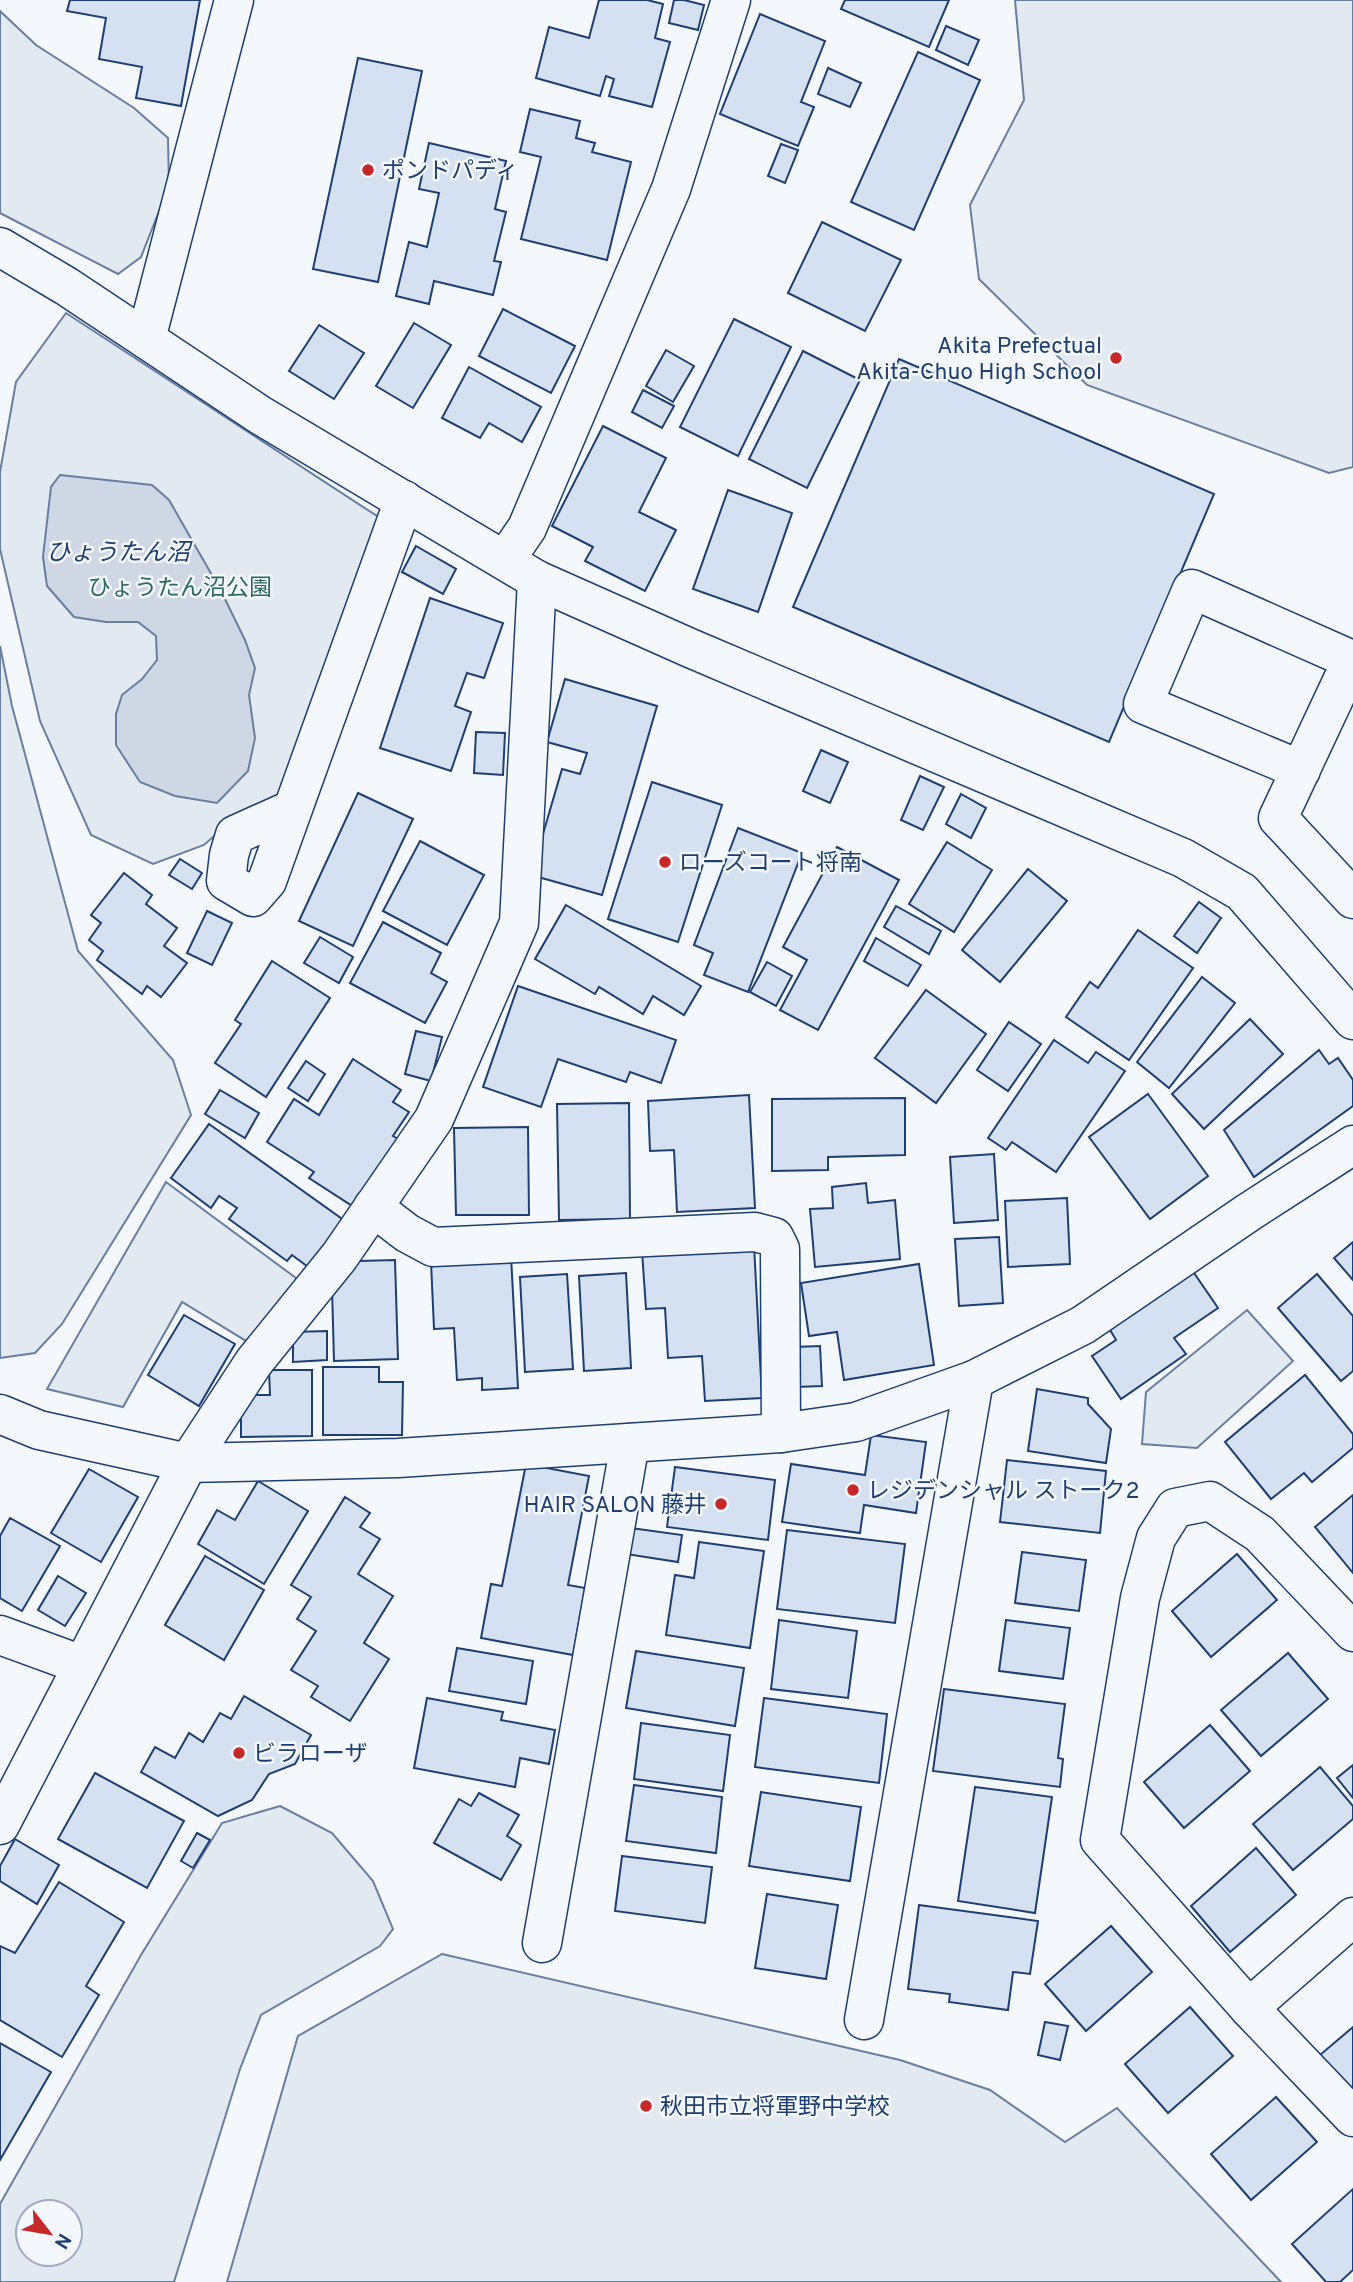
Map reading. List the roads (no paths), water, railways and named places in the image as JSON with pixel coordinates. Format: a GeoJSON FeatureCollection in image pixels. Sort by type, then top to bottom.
{"type":"FeatureCollection","features":[{"type":"Feature","properties":{"kind":"street"},"geometry":{"type":"LineString","coordinates":[[146,339],[234,0]]}},
{"type":"Feature","properties":{"kind":"street"},"geometry":{"type":"LineString","coordinates":[[505,560],[527,528],[671,189],[731,0]]}},
{"type":"Feature","properties":{"kind":"street"},"geometry":{"type":"LineString","coordinates":[[0,247],[66,286],[260,415],[537,580],[1183,858],[1242,892],[1353,1020]]}},
{"type":"Feature","properties":{"kind":"street"},"geometry":{"type":"LineString","coordinates":[[293,809],[404,500]]}},
{"type":"Feature","properties":{"kind":"street"},"geometry":{"type":"LineString","coordinates":[[0,1825],[188,1462],[254,1362],[339,1257],[434,1119],[519,923],[537,580]]}},
{"type":"Feature","properties":{"kind":"street"},"geometry":{"type":"LineString","coordinates":[[1301,770],[1143,704],[1192,589],[1352,660],[1301,770],[1278,818],[1353,900]]}},
{"type":"Feature","properties":{"kind":"street"},"geometry":{"type":"LineString","coordinates":[[0,1414],[39,1430],[188,1462],[398,1458],[781,1433],[856,1422],[974,1380],[1083,1325],[1353,1145]]}},
{"type":"Feature","properties":{"kind":"street"},"geometry":{"type":"LineString","coordinates":[[373,1207],[407,1233],[433,1247],[755,1232],[774,1237],[780,1249],[781,1433]]}},
{"type":"Feature","properties":{"kind":"street"},"geometry":{"type":"LineString","coordinates":[[864,2020],[974,1380]]}},
{"type":"Feature","properties":{"kind":"street"},"geometry":{"type":"LineString","coordinates":[[542,1943],[630,1443]]}},
{"type":"Feature","properties":{"kind":"street"},"geometry":{"type":"LineString","coordinates":[[1353,1632],[1260,1534],[1210,1501],[1175,1508],[1156,1538],[1140,1598],[1100,1840],[1249,2008],[1353,2117]]}},
{"type":"Feature","properties":{"kind":"street"},"geometry":{"type":"LineString","coordinates":[[0,1635],[82,1665]]}},
{"type":"Feature","properties":{"kind":"street"},"geometry":{"type":"LineString","coordinates":[[1249,2008],[1353,1917]]}},
{"type":"Feature","properties":{"kind":"water","name":"ひょうたん沼"},"geometry":{"type":"Polygon","coordinates":[[[60,475],[152,485],[169,500],[221,591],[245,640],[255,668],[249,695],[255,738],[248,771],[217,803],[175,796],[140,782],[116,745],[116,714],[122,695],[142,679],[157,660],[156,636],[138,622],[106,622],[74,617],[47,586],[43,557],[51,487],[60,475]]]}},
{"type":"Feature","properties":{"kind":"place","name":"ポンドパディ"},"geometry":{"type":"Point","coordinates":[368,170]}},
{"type":"Feature","properties":{"kind":"place","name":"Akita Prefectual Akita-Chuo High School"},"geometry":{"type":"Point","coordinates":[1116,358]}},
{"type":"Feature","properties":{"kind":"place","name":"ローズコート将南"},"geometry":{"type":"Point","coordinates":[665,862]}},
{"type":"Feature","properties":{"kind":"place","name":"レジデンシャル ストーク2"},"geometry":{"type":"Point","coordinates":[853,1490]}},
{"type":"Feature","properties":{"kind":"place","name":"HAIR SALON 藤井"},"geometry":{"type":"Point","coordinates":[721,1504]}},
{"type":"Feature","properties":{"kind":"place","name":"ビラローザ"},"geometry":{"type":"Point","coordinates":[239,1753]}},
{"type":"Feature","properties":{"kind":"place","name":"秋田市立将軍野中学校"},"geometry":{"type":"Point","coordinates":[646,2106]}},
{"type":"Feature","properties":{"kind":"park label","name":"ひょうたん沼公園"},"geometry":{"type":"Point","coordinates":[180,587]}}]}
